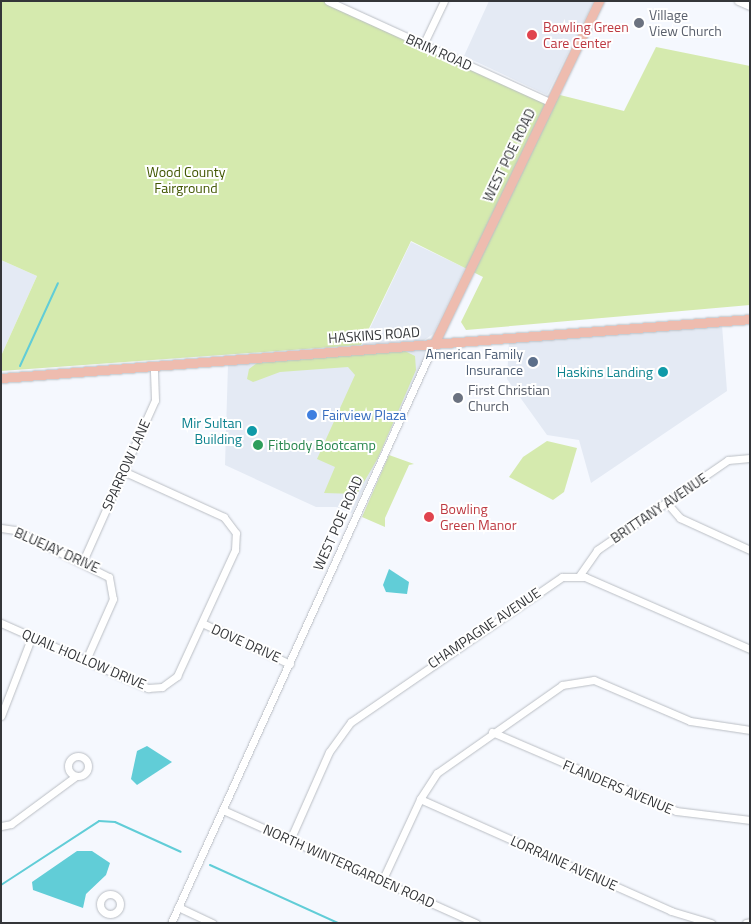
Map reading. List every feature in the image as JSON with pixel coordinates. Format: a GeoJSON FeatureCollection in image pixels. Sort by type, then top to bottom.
{"type":"FeatureCollection","features":[{"type":"Feature","properties":{"kind":"main road","name":"WEST POE ROAD"},"geometry":{"type":"LineString","coordinates":[[434,344],[599,1]]}},
{"type":"Feature","properties":{"kind":"main road","name":"HASKINS ROAD"},"geometry":{"type":"LineString","coordinates":[[1,378],[750,319]]}},
{"type":"Feature","properties":{"kind":"street","name":"BRIM ROAD"},"geometry":{"type":"LineString","coordinates":[[328,1],[550,102]]}},
{"type":"Feature","properties":{"kind":"street"},"geometry":{"type":"LineString","coordinates":[[423,45],[444,1]]}},
{"type":"Feature","properties":{"kind":"street"},"geometry":{"type":"LineString","coordinates":[[738,1],[750,6]]}},
{"type":"Feature","properties":{"kind":"street","name":"WEST POE ROAD"},"geometry":{"type":"LineString","coordinates":[[171,923],[434,344]]}},
{"type":"Feature","properties":{"kind":"street","name":"SPARROW LANE"},"geometry":{"type":"LineString","coordinates":[[83,561],[155,400],[154,366]]}},
{"type":"Feature","properties":{"kind":"street","name":"BRITTANY AVENUE"},"geometry":{"type":"LineString","coordinates":[[579,576],[590,556],[728,460],[749,456]]}},
{"type":"Feature","properties":{"kind":"street","name":"QUAIL HOLLOW DRIVE"},"geometry":{"type":"LineString","coordinates":[[1,623],[148,688],[162,687],[177,676],[235,550],[234,528],[213,511],[124,471]]}},
{"type":"Feature","properties":{"kind":"street"},"geometry":{"type":"LineString","coordinates":[[667,503],[680,518],[750,550]]}},
{"type":"Feature","properties":{"kind":"street","name":"BLUEJAY DRIVE"},"geometry":{"type":"LineString","coordinates":[[1,528],[83,561],[106,573],[114,590],[86,660]]}},
{"type":"Feature","properties":{"kind":"street"},"geometry":{"type":"LineString","coordinates":[[579,576],[750,649]]}},
{"type":"Feature","properties":{"kind":"street","name":"CHAMPAGNE AVENUE"},"geometry":{"type":"LineString","coordinates":[[290,840],[329,752],[351,722],[553,581],[579,576]]}},
{"type":"Feature","properties":{"kind":"street","name":"DOVE DRIVE"},"geometry":{"type":"LineString","coordinates":[[202,623],[290,664]]}},
{"type":"Feature","properties":{"kind":"street"},"geometry":{"type":"LineString","coordinates":[[1,716],[32,636]]}},
{"type":"Feature","properties":{"kind":"street"},"geometry":{"type":"LineString","coordinates":[[382,881],[420,799],[443,768],[562,684],[584,679],[690,722],[750,730]]}},
{"type":"Feature","properties":{"kind":"street","name":"FLANDERS AVENUE"},"geometry":{"type":"LineString","coordinates":[[492,732],[668,809],[714,819],[750,820]]}},
{"type":"Feature","properties":{"kind":"street"},"geometry":{"type":"LineString","coordinates":[[1,826],[11,824],[76,776]]}},
{"type":"Feature","properties":{"kind":"street","name":"LORRAINE AVENUE"},"geometry":{"type":"LineString","coordinates":[[420,799],[671,911],[711,923]]}},
{"type":"Feature","properties":{"kind":"street","name":"NORTH WINTERGARDEN ROAD"},"geometry":{"type":"LineString","coordinates":[[223,810],[476,923]]}},
{"type":"Feature","properties":{"kind":"street"},"geometry":{"type":"LineString","coordinates":[[178,907],[213,923]]}},
{"type":"Feature","properties":{"kind":"street"},"geometry":{"type":"LineString","coordinates":[[104,923],[108,914]]}},
{"type":"Feature","properties":{"kind":"street"},"geometry":{"type":"LineString","coordinates":[[746,923],[750,922]]}},
{"type":"Feature","properties":{"kind":"shaded area"},"geometry":{"type":"Polygon","coordinates":[[[489,1],[594,1],[547,95],[464,56],[489,1]]]}},
{"type":"Feature","properties":{"kind":"shaded area"},"geometry":{"type":"Polygon","coordinates":[[[411,242],[465,268],[433,334],[423,341],[362,345],[411,242]]]}},
{"type":"Feature","properties":{"kind":"shaded area"},"geometry":{"type":"Polygon","coordinates":[[[1,260],[37,276],[1,356],[1,260]]]}},
{"type":"Feature","properties":{"kind":"shaded area"},"geometry":{"type":"Polygon","coordinates":[[[722,325],[727,391],[591,483],[579,440],[547,435],[507,379],[509,341],[722,325]]]}},
{"type":"Feature","properties":{"kind":"shaded area","name":"Fairview Plaza"},"geometry":{"type":"Polygon","coordinates":[[[430,347],[352,513],[336,507],[316,507],[225,465],[228,364],[430,347]]]}},
{"type":"Feature","properties":{"kind":"green space","name":"Wood County Fairground"},"geometry":{"type":"Polygon","coordinates":[[[1,1],[328,1],[550,102],[560,95],[624,111],[656,47],[750,66],[750,305],[466,330],[461,322],[483,277],[411,241],[361,345],[1,371],[1,356],[37,276],[1,260],[1,1]]]}},
{"type":"Feature","properties":{"kind":"green space"},"geometry":{"type":"Polygon","coordinates":[[[405,351],[415,356],[416,370],[378,458],[357,494],[324,493],[335,467],[317,459],[355,375],[348,367],[280,372],[253,382],[247,379],[249,369],[257,363],[405,351]]]}},
{"type":"Feature","properties":{"kind":"green space"},"geometry":{"type":"Polygon","coordinates":[[[547,441],[577,448],[564,492],[553,500],[509,477],[523,457],[547,441]]]}},
{"type":"Feature","properties":{"kind":"green space"},"geometry":{"type":"Polygon","coordinates":[[[389,455],[414,464],[409,465],[385,518],[385,527],[362,517],[389,455]]]}},
{"type":"Feature","properties":{"kind":"water"},"geometry":{"type":"Polygon","coordinates":[[[389,569],[409,582],[407,594],[386,592],[383,585],[389,569]]]}},
{"type":"Feature","properties":{"kind":"water"},"geometry":{"type":"Polygon","coordinates":[[[147,746],[172,762],[137,785],[131,779],[137,751],[147,746]]]}},
{"type":"Feature","properties":{"kind":"water"},"geometry":{"type":"Polygon","coordinates":[[[77,851],[92,851],[110,863],[106,875],[86,894],[83,908],[33,890],[32,882],[77,851]]]}},
{"type":"Feature","properties":{"kind":"waterway"},"geometry":{"type":"LineString","coordinates":[[20,366],[58,283]]}},
{"type":"Feature","properties":{"kind":"waterway"},"geometry":{"type":"LineString","coordinates":[[1,885],[99,821],[115,822],[181,852]]}},
{"type":"Feature","properties":{"kind":"waterway"},"geometry":{"type":"LineString","coordinates":[[210,865],[338,923]]}},
{"type":"Feature","properties":{"kind":"place","name":"Village View Church"},"geometry":{"type":"Point","coordinates":[639,23]}},
{"type":"Feature","properties":{"kind":"place","name":"Bowling Green Care Center"},"geometry":{"type":"Point","coordinates":[532,35]}},
{"type":"Feature","properties":{"kind":"place","name":"American Family Insurance"},"geometry":{"type":"Point","coordinates":[533,362]}},
{"type":"Feature","properties":{"kind":"place","name":"Haskins Landing"},"geometry":{"type":"Point","coordinates":[663,372]}},
{"type":"Feature","properties":{"kind":"place","name":"First Christian Church"},"geometry":{"type":"Point","coordinates":[458,398]}},
{"type":"Feature","properties":{"kind":"place","name":"Fairview Plaza"},"geometry":{"type":"Point","coordinates":[312,415]}},
{"type":"Feature","properties":{"kind":"place","name":"Mir Sultan Building"},"geometry":{"type":"Point","coordinates":[252,431]}},
{"type":"Feature","properties":{"kind":"place","name":"Fitbody Bootcamp"},"geometry":{"type":"Point","coordinates":[258,445]}},
{"type":"Feature","properties":{"kind":"place","name":"Bowling Green Manor"},"geometry":{"type":"Point","coordinates":[429,517]}}]}
